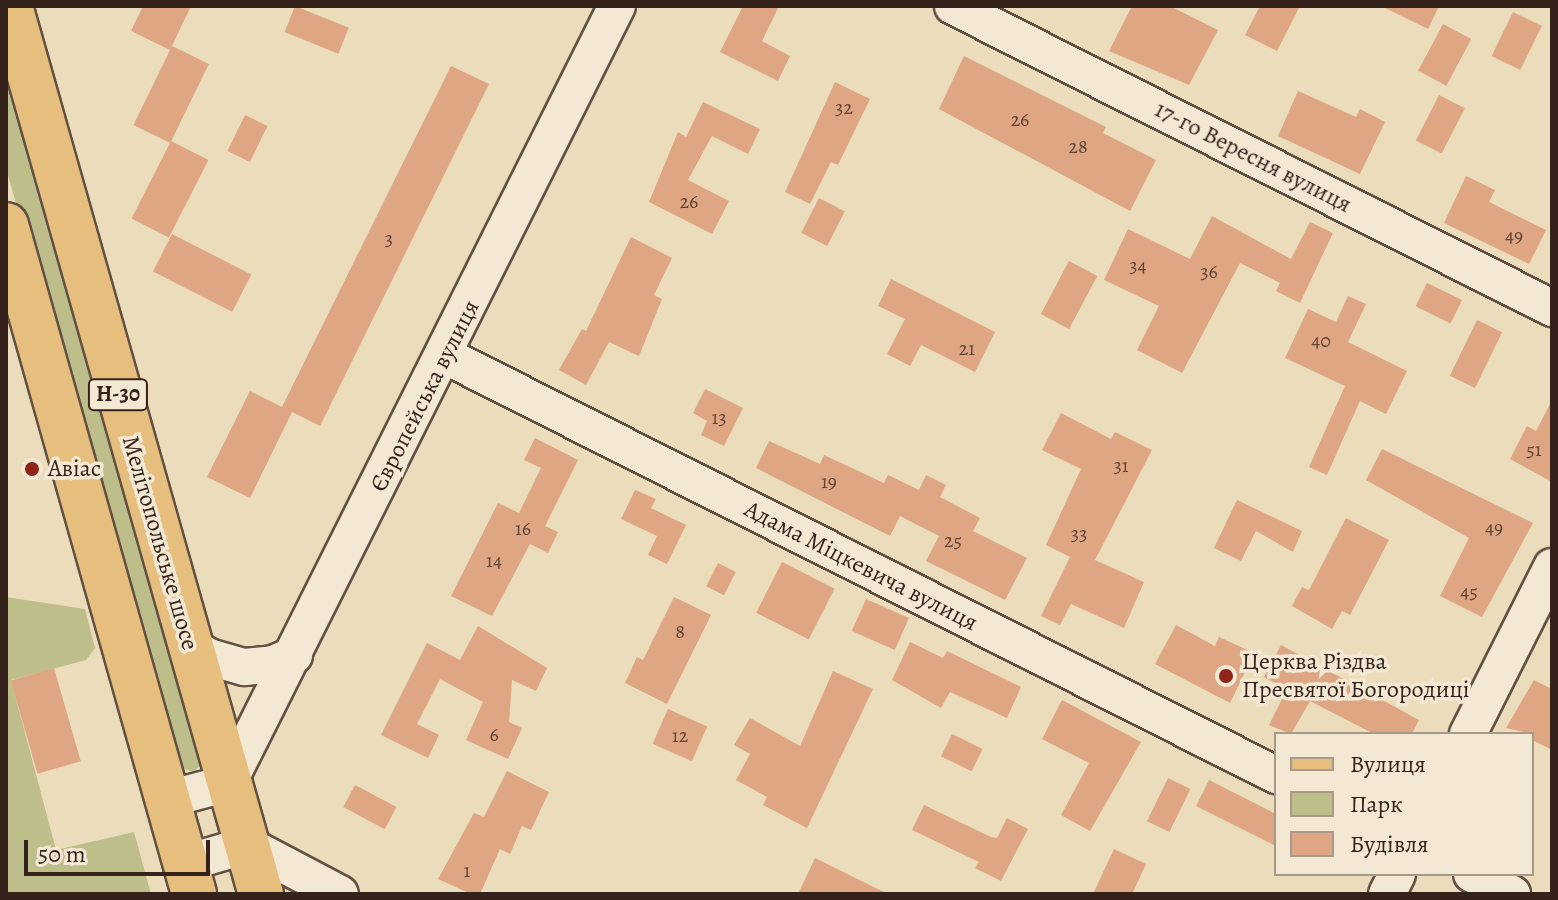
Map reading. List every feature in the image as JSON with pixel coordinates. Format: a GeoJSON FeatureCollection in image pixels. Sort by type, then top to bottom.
{"type":"FeatureCollection","features":[{"type":"Feature","properties":{"kind":"main road","name":"Мелітопольське шосе"},"geometry":{"type":"LineString","coordinates":[[10,6],[261,894]]}},
{"type":"Feature","properties":{"kind":"main road","name":"Н-30"},"geometry":{"type":"LineString","coordinates":[[6,225],[190,879]]}},
{"type":"Feature","properties":{"kind":"street","name":"Європейська вулиця"},"geometry":{"type":"LineString","coordinates":[[228,783],[446,356],[617,6]]}},
{"type":"Feature","properties":{"kind":"street","name":"17-го Вересня вулиця"},"geometry":{"type":"LineString","coordinates":[[953,6],[1552,308]]}},
{"type":"Feature","properties":{"kind":"street","name":"Адама Міцкевича вулиця"},"geometry":{"type":"LineString","coordinates":[[446,356],[1274,774]]}},
{"type":"Feature","properties":{"kind":"street"},"geometry":{"type":"LineString","coordinates":[[1469,732],[1552,567]]}},
{"type":"Feature","properties":{"kind":"street"},"geometry":{"type":"LineString","coordinates":[[189,645],[209,657],[245,667],[294,655]]}},
{"type":"Feature","properties":{"kind":"street"},"geometry":{"type":"LineString","coordinates":[[168,799],[228,783]]}},
{"type":"Feature","properties":{"kind":"street"},"geometry":{"type":"LineString","coordinates":[[190,879],[247,845],[340,894]]}},
{"type":"Feature","properties":{"kind":"street"},"geometry":{"type":"LineString","coordinates":[[1387,894],[1396,876]]}},
{"type":"Feature","properties":{"kind":"street"},"geometry":{"type":"LineString","coordinates":[[1476,876],[1512,894]]}},
{"type":"Feature","properties":{"kind":"green space"},"geometry":{"type":"Polygon","coordinates":[[[6,64],[202,764],[193,772],[175,765],[6,168],[6,64]]]}},
{"type":"Feature","properties":{"kind":"green space"},"geometry":{"type":"Polygon","coordinates":[[[6,597],[85,609],[95,648],[86,660],[11,680],[56,850],[134,832],[151,894],[6,894],[6,597]]]}},
{"type":"Feature","properties":{"kind":"building"},"geometry":{"type":"Polygon","coordinates":[[[143,6],[191,6],[170,50],[131,31],[143,6]]]}},
{"type":"Feature","properties":{"kind":"building"},"geometry":{"type":"Polygon","coordinates":[[[295,6],[349,28],[338,54],[285,32],[295,6]]]}},
{"type":"Feature","properties":{"kind":"building"},"geometry":{"type":"Polygon","coordinates":[[[743,6],[779,6],[762,41],[790,56],[778,81],[720,52],[743,6]]]}},
{"type":"Feature","properties":{"kind":"building"},"geometry":{"type":"Polygon","coordinates":[[[1132,6],[1170,6],[1218,30],[1189,85],[1109,51],[1132,6]]]}},
{"type":"Feature","properties":{"kind":"building"},"geometry":{"type":"Polygon","coordinates":[[[1260,6],[1300,6],[1277,51],[1245,35],[1260,6]]]}},
{"type":"Feature","properties":{"kind":"building"},"geometry":{"type":"Polygon","coordinates":[[[1381,6],[1439,6],[1428,29],[1381,6]]]}},
{"type":"Feature","properties":{"kind":"building"},"geometry":{"type":"Polygon","coordinates":[[[1513,12],[1542,26],[1520,70],[1492,56],[1513,12]]]}},
{"type":"Feature","properties":{"kind":"building"},"geometry":{"type":"Polygon","coordinates":[[[1443,24],[1471,39],[1446,86],[1418,71],[1443,24]]]}},
{"type":"Feature","properties":{"kind":"building"},"geometry":{"type":"Polygon","coordinates":[[[172,46],[209,64],[170,143],[133,125],[172,46]]]}},
{"type":"Feature","properties":{"kind":"building"},"geometry":{"type":"Polygon","coordinates":[[[964,56],[1106,127],[1103,133],[1156,160],[1130,211],[939,109],[964,56]]]}},
{"type":"Feature","properties":{"kind":"building"},"geometry":{"type":"Polygon","coordinates":[[[451,66],[489,84],[320,426],[292,412],[250,498],[207,477],[250,391],[282,407],[451,66]]]}},
{"type":"Feature","properties":{"kind":"building"},"geometry":{"type":"Polygon","coordinates":[[[835,82],[870,99],[838,165],[831,162],[810,204],[785,192],[835,82]]]}},
{"type":"Feature","properties":{"kind":"building"},"geometry":{"type":"Polygon","coordinates":[[[1298,91],[1356,117],[1360,109],[1385,122],[1360,174],[1278,136],[1298,91]]]}},
{"type":"Feature","properties":{"kind":"building"},"geometry":{"type":"Polygon","coordinates":[[[1439,95],[1465,108],[1442,154],[1416,140],[1439,95]]]}},
{"type":"Feature","properties":{"kind":"building"},"geometry":{"type":"Polygon","coordinates":[[[703,102],[760,129],[748,154],[712,136],[688,180],[729,201],[712,234],[649,202],[678,132],[686,137],[703,102]]]}},
{"type":"Feature","properties":{"kind":"building"},"geometry":{"type":"Polygon","coordinates":[[[245,115],[267,126],[250,162],[227,151],[245,115]]]}},
{"type":"Feature","properties":{"kind":"building"},"geometry":{"type":"Polygon","coordinates":[[[171,141],[208,160],[169,238],[132,219],[171,141]]]}},
{"type":"Feature","properties":{"kind":"building"},"geometry":{"type":"Polygon","coordinates":[[[1466,176],[1495,190],[1489,202],[1546,230],[1529,264],[1444,223],[1466,176]]]}},
{"type":"Feature","properties":{"kind":"building"},"geometry":{"type":"Polygon","coordinates":[[[819,198],[845,211],[827,246],[801,233],[819,198]]]}},
{"type":"Feature","properties":{"kind":"building"},"geometry":{"type":"Polygon","coordinates":[[[1212,216],[1291,259],[1310,222],[1333,233],[1300,303],[1276,291],[1280,283],[1240,263],[1182,373],[1137,350],[1159,306],[1104,280],[1128,229],[1190,259],[1212,216]]]}},
{"type":"Feature","properties":{"kind":"building"},"geometry":{"type":"Polygon","coordinates":[[[172,234],[251,274],[232,312],[153,271],[172,234]]]}},
{"type":"Feature","properties":{"kind":"building"},"geometry":{"type":"Polygon","coordinates":[[[631,237],[672,258],[654,295],[662,299],[639,356],[609,342],[586,385],[559,370],[582,329],[586,331],[631,237]]]}},
{"type":"Feature","properties":{"kind":"building"},"geometry":{"type":"Polygon","coordinates":[[[1069,261],[1097,276],[1069,329],[1041,314],[1069,261]]]}},
{"type":"Feature","properties":{"kind":"building"},"geometry":{"type":"Polygon","coordinates":[[[891,279],[995,332],[975,372],[921,345],[910,366],[887,354],[905,319],[878,306],[891,279]]]}},
{"type":"Feature","properties":{"kind":"building"},"geometry":{"type":"Polygon","coordinates":[[[1427,283],[1462,300],[1451,323],[1416,306],[1427,283]]]}},
{"type":"Feature","properties":{"kind":"building"},"geometry":{"type":"Polygon","coordinates":[[[1348,296],[1366,304],[1348,342],[1407,371],[1386,414],[1360,401],[1327,475],[1309,467],[1345,386],[1285,358],[1308,309],[1336,322],[1348,296]]]}},
{"type":"Feature","properties":{"kind":"building"},"geometry":{"type":"Polygon","coordinates":[[[1477,320],[1502,332],[1475,388],[1450,376],[1477,320]]]}},
{"type":"Feature","properties":{"kind":"building"},"geometry":{"type":"Polygon","coordinates":[[[705,389],[743,408],[724,446],[701,435],[707,421],[693,413],[705,389]]]}},
{"type":"Feature","properties":{"kind":"building"},"geometry":{"type":"Polygon","coordinates":[[[1552,400],[1552,482],[1510,459],[1527,426],[1536,431],[1552,400]]]}},
{"type":"Feature","properties":{"kind":"building"},"geometry":{"type":"Polygon","coordinates":[[[1061,413],[1111,439],[1115,432],[1152,450],[1095,560],[1144,582],[1124,628],[1071,604],[1060,625],[1041,616],[1070,557],[1046,545],[1081,469],[1042,450],[1061,413]]]}},
{"type":"Feature","properties":{"kind":"building"},"geometry":{"type":"Polygon","coordinates":[[[535,438],[578,460],[545,526],[558,532],[548,553],[530,544],[492,616],[451,596],[498,503],[519,513],[541,468],[524,460],[535,438]]]}},
{"type":"Feature","properties":{"kind":"building"},"geometry":{"type":"Polygon","coordinates":[[[769,441],[820,464],[824,455],[884,483],[888,475],[919,490],[926,475],[946,485],[940,497],[980,518],[973,531],[1027,558],[1005,600],[926,561],[939,536],[900,516],[890,536],[756,468],[769,441]]]}},
{"type":"Feature","properties":{"kind":"building"},"geometry":{"type":"Polygon","coordinates":[[[1382,449],[1533,523],[1482,617],[1440,596],[1469,538],[1366,480],[1382,449]]]}},
{"type":"Feature","properties":{"kind":"building"},"geometry":{"type":"Polygon","coordinates":[[[635,490],[656,499],[651,508],[686,525],[667,564],[648,555],[657,536],[621,519],[635,490]]]}},
{"type":"Feature","properties":{"kind":"building"},"geometry":{"type":"Polygon","coordinates":[[[1237,500],[1302,531],[1293,552],[1256,531],[1241,561],[1214,548],[1237,500]]]}},
{"type":"Feature","properties":{"kind":"building"},"geometry":{"type":"Polygon","coordinates":[[[1346,518],[1389,540],[1350,615],[1342,611],[1332,629],[1292,606],[1302,587],[1309,590],[1346,518]]]}},
{"type":"Feature","properties":{"kind":"building"},"geometry":{"type":"Polygon","coordinates":[[[782,562],[835,589],[809,640],[756,613],[782,562]]]}},
{"type":"Feature","properties":{"kind":"building"},"geometry":{"type":"Polygon","coordinates":[[[718,563],[736,572],[724,595],[706,586],[718,563]]]}},
{"type":"Feature","properties":{"kind":"building"},"geometry":{"type":"Polygon","coordinates":[[[674,597],[711,615],[667,704],[625,683],[637,657],[643,660],[674,597]]]}},
{"type":"Feature","properties":{"kind":"building"},"geometry":{"type":"Polygon","coordinates":[[[866,599],[909,618],[895,650],[852,631],[866,599]]]}},
{"type":"Feature","properties":{"kind":"building"},"geometry":{"type":"Polygon","coordinates":[[[1176,625],[1215,646],[1219,637],[1254,653],[1230,703],[1155,664],[1176,625]]]}},
{"type":"Feature","properties":{"kind":"building"},"geometry":{"type":"Polygon","coordinates":[[[478,626],[547,668],[536,691],[512,680],[509,722],[522,728],[508,759],[466,740],[483,702],[440,679],[417,724],[439,735],[428,758],[381,735],[427,643],[460,660],[478,626]]]}},
{"type":"Feature","properties":{"kind":"building"},"geometry":{"type":"Polygon","coordinates":[[[910,642],[943,658],[947,651],[1021,687],[1007,718],[950,692],[941,708],[892,680],[910,642]]]}},
{"type":"Feature","properties":{"kind":"building"},"geometry":{"type":"Polygon","coordinates":[[[1281,645],[1419,720],[1413,732],[1370,732],[1310,701],[1292,732],[1286,732],[1269,725],[1287,689],[1264,677],[1281,645]]]}},
{"type":"Feature","properties":{"kind":"building"},"geometry":{"type":"Polygon","coordinates":[[[54,668],[81,761],[37,774],[11,680],[54,668]]]}},
{"type":"Feature","properties":{"kind":"building"},"geometry":{"type":"Polygon","coordinates":[[[833,671],[873,689],[807,828],[763,805],[767,797],[736,780],[750,754],[734,745],[750,718],[800,746],[833,671]]]}},
{"type":"Feature","properties":{"kind":"building"},"geometry":{"type":"Polygon","coordinates":[[[1534,680],[1552,689],[1552,750],[1534,741],[1534,732],[1506,728],[1534,680]]]}},
{"type":"Feature","properties":{"kind":"building"},"geometry":{"type":"Polygon","coordinates":[[[1062,700],[1141,742],[1090,831],[1061,815],[1089,763],[1042,739],[1062,700]]]}},
{"type":"Feature","properties":{"kind":"building"},"geometry":{"type":"Polygon","coordinates":[[[668,709],[707,726],[692,761],[653,744],[668,709]]]}},
{"type":"Feature","properties":{"kind":"building"},"geometry":{"type":"Polygon","coordinates":[[[952,734],[983,749],[972,771],[941,756],[952,734]]]}},
{"type":"Feature","properties":{"kind":"building"},"geometry":{"type":"Polygon","coordinates":[[[507,771],[549,792],[531,830],[522,826],[510,854],[500,849],[480,894],[471,894],[438,879],[474,813],[484,817],[507,771]]]}},
{"type":"Feature","properties":{"kind":"building"},"geometry":{"type":"Polygon","coordinates":[[[1168,778],[1190,789],[1169,832],[1147,821],[1168,778]]]}},
{"type":"Feature","properties":{"kind":"building"},"geometry":{"type":"Polygon","coordinates":[[[1209,780],[1274,813],[1274,845],[1196,806],[1209,780]]]}},
{"type":"Feature","properties":{"kind":"building"},"geometry":{"type":"Polygon","coordinates":[[[355,785],[396,807],[385,829],[343,807],[355,785]]]}},
{"type":"Feature","properties":{"kind":"building"},"geometry":{"type":"Polygon","coordinates":[[[924,805],[991,837],[997,838],[1007,818],[1028,829],[1001,881],[975,868],[979,862],[912,830],[924,805]]]}},
{"type":"Feature","properties":{"kind":"building"},"geometry":{"type":"Polygon","coordinates":[[[1114,849],[1146,864],[1132,894],[1093,894],[1114,849]]]}},
{"type":"Feature","properties":{"kind":"building"},"geometry":{"type":"Polygon","coordinates":[[[815,858],[888,894],[798,894],[815,858]]]}},
{"type":"Feature","properties":{"kind":"place","name":"Авіас"},"geometry":{"type":"Point","coordinates":[32,469]}},
{"type":"Feature","properties":{"kind":"place","name":"Церква Різдва Пресвятої Богородиці"},"geometry":{"type":"Point","coordinates":[1226,676]}}]}
